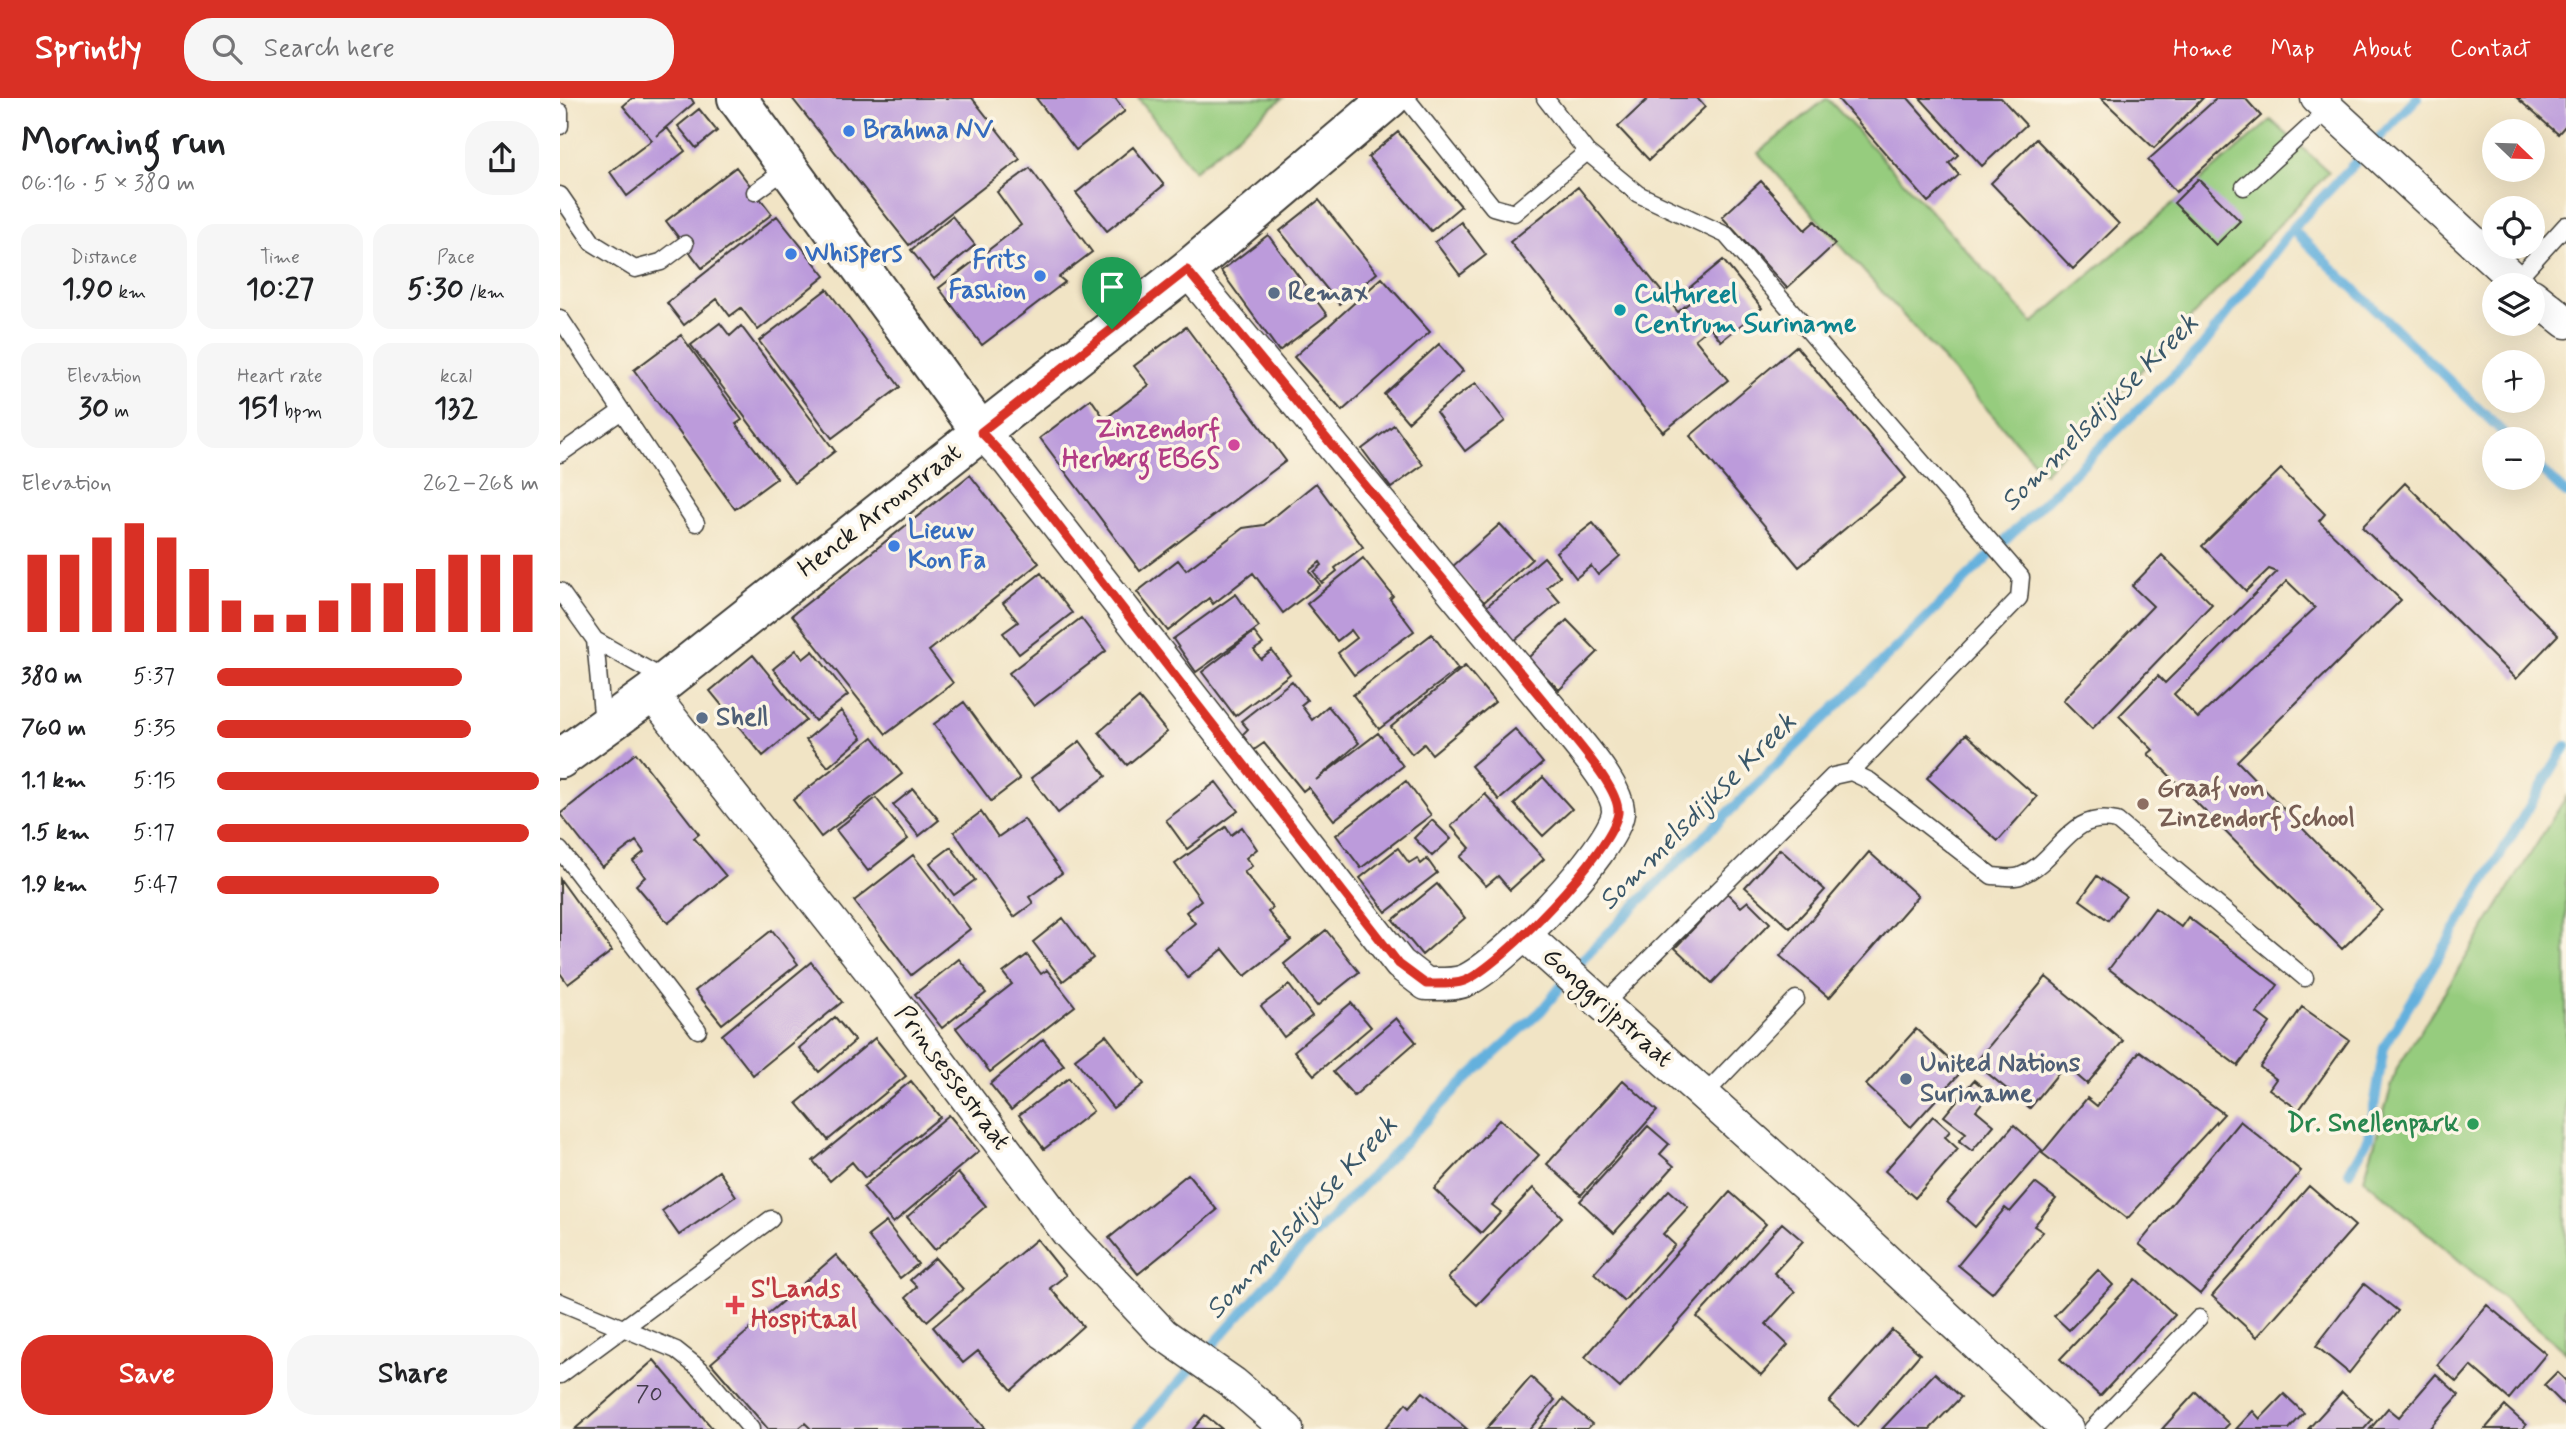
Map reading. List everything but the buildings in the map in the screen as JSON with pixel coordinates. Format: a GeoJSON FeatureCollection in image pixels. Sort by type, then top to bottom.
{"type":"FeatureCollection","features":[{"type":"Feature","properties":{"kind":"main road"},"geometry":{"type":"LineString","coordinates":[[737,98],[981,432]]}},
{"type":"Feature","properties":{"kind":"main road","name":"Henck Arronstraat"},"geometry":{"type":"LineString","coordinates":[[560,759],[659,686],[1187,270],[1390,98]]}},
{"type":"Feature","properties":{"kind":"street"},"geometry":{"type":"LineString","coordinates":[[2330,110],[2507,273]]}},
{"type":"Feature","properties":{"kind":"street","name":"Gonggrijpstraat"},"geometry":{"type":"LineString","coordinates":[[1187,270],[1562,723],[1613,792],[1618,812],[1607,840],[1537,946],[1704,1095],[2067,1429]]}},
{"type":"Feature","properties":{"kind":"street"},"geometry":{"type":"LineString","coordinates":[[2545,305],[2566,322]]}},
{"type":"Feature","properties":{"kind":"street"},"geometry":{"type":"LineString","coordinates":[[981,432],[1025,483],[1399,964],[1426,984],[1463,982],[1537,946]]}},
{"type":"Feature","properties":{"kind":"street","name":"Prinsessestraat"},"geometry":{"type":"LineString","coordinates":[[659,686],[1067,1232],[1163,1334],[1233,1383],[1287,1429]]}},
{"type":"Feature","properties":{"kind":"lane"},"geometry":{"type":"LineString","coordinates":[[1406,98],[1493,207],[1504,212],[1514,213],[1587,152]]}},
{"type":"Feature","properties":{"kind":"lane"},"geometry":{"type":"LineString","coordinates":[[1545,98],[1587,152],[1638,194],[1726,235],[2021,577],[2019,597],[1851,772],[1833,776],[1600,1001]]}},
{"type":"Feature","properties":{"kind":"lane"},"geometry":{"type":"LineString","coordinates":[[2244,187],[2330,110]]}},
{"type":"Feature","properties":{"kind":"lane"},"geometry":{"type":"LineString","coordinates":[[560,112],[560,126]]}},
{"type":"Feature","properties":{"kind":"lane"},"geometry":{"type":"LineString","coordinates":[[755,192],[788,168]]}},
{"type":"Feature","properties":{"kind":"lane"},"geometry":{"type":"LineString","coordinates":[[560,195],[593,243],[635,269],[661,262],[684,244]]}},
{"type":"Feature","properties":{"kind":"lane"},"geometry":{"type":"LineString","coordinates":[[2532,273],[2566,225]]}},
{"type":"Feature","properties":{"kind":"lane"},"geometry":{"type":"LineString","coordinates":[[560,318],[696,523]]}},
{"type":"Feature","properties":{"kind":"lane"},"geometry":{"type":"LineString","coordinates":[[561,449],[620,412]]}},
{"type":"Feature","properties":{"kind":"lane"},"geometry":{"type":"LineString","coordinates":[[560,592],[595,640],[659,686]]}},
{"type":"Feature","properties":{"kind":"lane"},"geometry":{"type":"LineString","coordinates":[[595,640],[603,726]]}},
{"type":"Feature","properties":{"kind":"lane"},"geometry":{"type":"LineString","coordinates":[[1851,772],[1870,781],[1992,876],[2018,877],[2029,871],[2039,865],[2080,825],[2098,816],[2117,821],[2305,978]]}},
{"type":"Feature","properties":{"kind":"lane"},"geometry":{"type":"LineString","coordinates":[[560,850],[698,1030]]}},
{"type":"Feature","properties":{"kind":"lane"},"geometry":{"type":"LineString","coordinates":[[1704,1095],[1796,999]]}},
{"type":"Feature","properties":{"kind":"lane"},"geometry":{"type":"LineString","coordinates":[[560,1376],[771,1219]]}},
{"type":"Feature","properties":{"kind":"lane"},"geometry":{"type":"LineString","coordinates":[[560,1302],[676,1350],[700,1369],[751,1429]]}},
{"type":"Feature","properties":{"kind":"lane"},"geometry":{"type":"LineString","coordinates":[[2092,1429],[2199,1318]]}},
{"type":"Feature","properties":{"kind":"green space"},"geometry":{"type":"Polygon","coordinates":[[[1138,98],[1283,98],[1194,171],[1138,98]]]}},
{"type":"Feature","properties":{"kind":"green space"},"geometry":{"type":"Polygon","coordinates":[[[1827,98],[2033,323],[2271,120],[2329,172],[2044,473],[1758,153],[1827,98]]]}},
{"type":"Feature","properties":{"kind":"green space","name":"Dr. Snellenpark"},"geometry":{"type":"Polygon","coordinates":[[[2566,797],[2566,1352],[2364,1179],[2397,1068],[2566,797]]]}},
{"type":"Feature","properties":{"kind":"waterway","name":"Sommelsdijkse Kreek"},"geometry":{"type":"LineString","coordinates":[[1137,1429],[1274,1277],[1458,1087],[1541,1011],[1584,958],[1675,865],[2202,347],[2292,229],[2417,98]]}},
{"type":"Feature","properties":{"kind":"waterway"},"geometry":{"type":"LineString","coordinates":[[2292,229],[2498,427]]}},
{"type":"Feature","properties":{"kind":"waterway"},"geometry":{"type":"LineString","coordinates":[[2545,474],[2566,494]]}},
{"type":"Feature","properties":{"kind":"waterway"},"geometry":{"type":"LineString","coordinates":[[2349,1172],[2369,1137],[2384,1047],[2566,746]]}},
{"type":"Feature","properties":{"kind":"place","name":"Brahma NV"},"geometry":{"type":"Point","coordinates":[849,131]}},
{"type":"Feature","properties":{"kind":"place","name":"Whispers"},"geometry":{"type":"Point","coordinates":[791,254]}},
{"type":"Feature","properties":{"kind":"place","name":"Frits Fashion"},"geometry":{"type":"Point","coordinates":[1040,276]}},
{"type":"Feature","properties":{"kind":"place","name":"Remax"},"geometry":{"type":"Point","coordinates":[1274,293]}},
{"type":"Feature","properties":{"kind":"place","name":"Cultureel Centrum Suriname"},"geometry":{"type":"Point","coordinates":[1620,310]}},
{"type":"Feature","properties":{"kind":"place","name":"Zinzendorf Herberg EBGS"},"geometry":{"type":"Point","coordinates":[1234,445]}},
{"type":"Feature","properties":{"kind":"place","name":"Lieuw Kon Fa"},"geometry":{"type":"Point","coordinates":[894,546]}},
{"type":"Feature","properties":{"kind":"place","name":"Shell"},"geometry":{"type":"Point","coordinates":[702,718]}},
{"type":"Feature","properties":{"kind":"place","name":"Graaf von Zinzendorf School"},"geometry":{"type":"Point","coordinates":[2143,804]}},
{"type":"Feature","properties":{"kind":"place","name":"United Nations Suriname"},"geometry":{"type":"Point","coordinates":[1906,1079]}},
{"type":"Feature","properties":{"kind":"place","name":"Dr. Snellenpark"},"geometry":{"type":"Point","coordinates":[2473,1124]}},
{"type":"Feature","properties":{"kind":"place","name":"S'Lands Hospitaal"},"geometry":{"type":"Point","coordinates":[735,1305]}},
{"type":"Feature","properties":{"kind":"route"},"geometry":{"type":"LineString","coordinates":[[1187,270],[1562,723],[1613,792],[1618,812],[1607,840],[1526,936],[1463,982],[1426,984],[1399,964],[1008,461],[981,432],[1112,329],[1187,270]]}}]}
